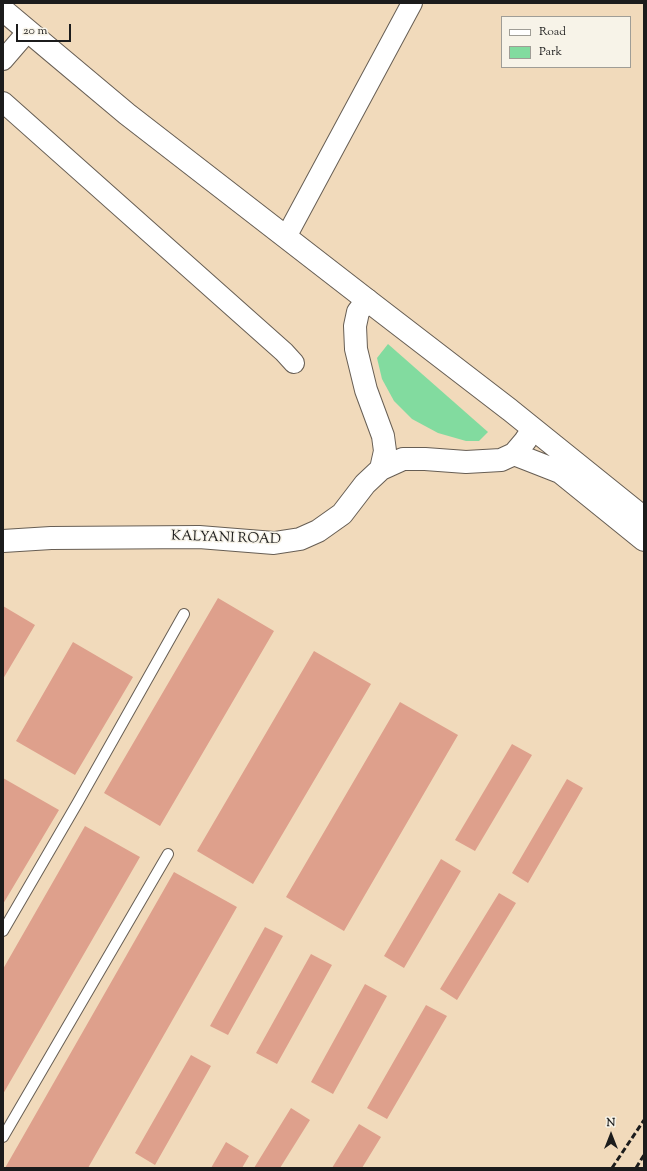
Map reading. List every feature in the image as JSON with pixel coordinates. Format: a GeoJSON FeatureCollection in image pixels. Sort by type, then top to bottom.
{"type":"FeatureCollection","features":[{"type":"Feature","properties":{"kind":"main road"},"geometry":{"type":"LineString","coordinates":[[3,10],[127,114],[533,429],[644,518]]}},
{"type":"Feature","properties":{"kind":"main road"},"geometry":{"type":"LineString","coordinates":[[367,300],[358,312],[355,326],[356,349],[366,390],[383,436],[385,451],[381,469]]}},
{"type":"Feature","properties":{"kind":"main road","name":"KALYANI ROAD"},"geometry":{"type":"LineString","coordinates":[[3,541],[51,538],[199,536],[274,543],[300,539],[318,531],[342,514],[365,484],[381,469],[403,459],[466,462],[501,460],[514,454],[526,441],[533,429]]}},
{"type":"Feature","properties":{"kind":"main road"},"geometry":{"type":"LineString","coordinates":[[514,454],[560,472],[644,540]]}},
{"type":"Feature","properties":{"kind":"street"},"geometry":{"type":"LineString","coordinates":[[286,237],[412,3]]}},
{"type":"Feature","properties":{"kind":"street"},"geometry":{"type":"LineString","coordinates":[[3,60],[28,31]]}},
{"type":"Feature","properties":{"kind":"street"},"geometry":{"type":"LineString","coordinates":[[3,102],[284,352],[294,363]]}},
{"type":"Feature","properties":{"kind":"lane"},"geometry":{"type":"LineString","coordinates":[[3,931],[184,614]]}},
{"type":"Feature","properties":{"kind":"lane"},"geometry":{"type":"LineString","coordinates":[[3,1137],[168,854]]}},
{"type":"Feature","properties":{"kind":"green space"},"geometry":{"type":"Polygon","coordinates":[[[388,344],[488,432],[479,441],[466,441],[438,433],[412,419],[394,401],[382,379],[377,358],[388,344]]]}},
{"type":"Feature","properties":{"kind":"building"},"geometry":{"type":"Polygon","coordinates":[[[218,598],[274,631],[160,826],[104,793],[218,598]]]}},
{"type":"Feature","properties":{"kind":"building"},"geometry":{"type":"Polygon","coordinates":[[[3,606],[35,625],[3,679],[3,606]]]}},
{"type":"Feature","properties":{"kind":"building"},"geometry":{"type":"Polygon","coordinates":[[[73,642],[133,677],[75,775],[16,741],[73,642]]]}},
{"type":"Feature","properties":{"kind":"building"},"geometry":{"type":"Polygon","coordinates":[[[314,651],[371,684],[253,884],[197,851],[314,651]]]}},
{"type":"Feature","properties":{"kind":"building"},"geometry":{"type":"Polygon","coordinates":[[[400,702],[458,735],[344,931],[286,897],[400,702]]]}},
{"type":"Feature","properties":{"kind":"building"},"geometry":{"type":"Polygon","coordinates":[[[512,744],[532,755],[475,851],[455,840],[512,744]]]}},
{"type":"Feature","properties":{"kind":"building"},"geometry":{"type":"Polygon","coordinates":[[[3,778],[59,810],[3,904],[3,778]]]}},
{"type":"Feature","properties":{"kind":"building"},"geometry":{"type":"Polygon","coordinates":[[[567,779],[583,788],[528,883],[512,873],[567,779]]]}},
{"type":"Feature","properties":{"kind":"building"},"geometry":{"type":"Polygon","coordinates":[[[85,826],[140,857],[3,1094],[3,969],[85,826]]]}},
{"type":"Feature","properties":{"kind":"building"},"geometry":{"type":"Polygon","coordinates":[[[441,859],[461,871],[404,968],[384,956],[441,859]]]}},
{"type":"Feature","properties":{"kind":"building"},"geometry":{"type":"Polygon","coordinates":[[[174,872],[237,907],[88,1168],[5,1168],[174,872]]]}},
{"type":"Feature","properties":{"kind":"building"},"geometry":{"type":"Polygon","coordinates":[[[499,893],[516,903],[457,1000],[440,989],[499,893]]]}},
{"type":"Feature","properties":{"kind":"building"},"geometry":{"type":"Polygon","coordinates":[[[265,927],[283,936],[228,1035],[210,1026],[265,927]]]}},
{"type":"Feature","properties":{"kind":"building"},"geometry":{"type":"Polygon","coordinates":[[[311,954],[332,965],[277,1064],[256,1053],[311,954]]]}},
{"type":"Feature","properties":{"kind":"building"},"geometry":{"type":"Polygon","coordinates":[[[365,984],[387,996],[333,1094],[311,1082],[365,984]]]}},
{"type":"Feature","properties":{"kind":"building"},"geometry":{"type":"Polygon","coordinates":[[[426,1005],[447,1016],[387,1119],[367,1108],[426,1005]]]}},
{"type":"Feature","properties":{"kind":"building"},"geometry":{"type":"Polygon","coordinates":[[[191,1055],[211,1066],[155,1165],[135,1153],[191,1055]]]}},
{"type":"Feature","properties":{"kind":"building"},"geometry":{"type":"Polygon","coordinates":[[[291,1108],[310,1120],[280,1168],[254,1168],[291,1108]]]}},
{"type":"Feature","properties":{"kind":"building"},"geometry":{"type":"Polygon","coordinates":[[[359,1124],[381,1137],[362,1168],[332,1168],[359,1124]]]}},
{"type":"Feature","properties":{"kind":"building"},"geometry":{"type":"Polygon","coordinates":[[[226,1142],[249,1156],[242,1168],[211,1168],[226,1142]]]}},
{"type":"Feature","properties":{"kind":"railway"},"geometry":{"type":"LineString","coordinates":[[612,1168],[644,1120]]}},
{"type":"Feature","properties":{"kind":"railway"},"geometry":{"type":"LineString","coordinates":[[636,1168],[644,1155]]}}]}
